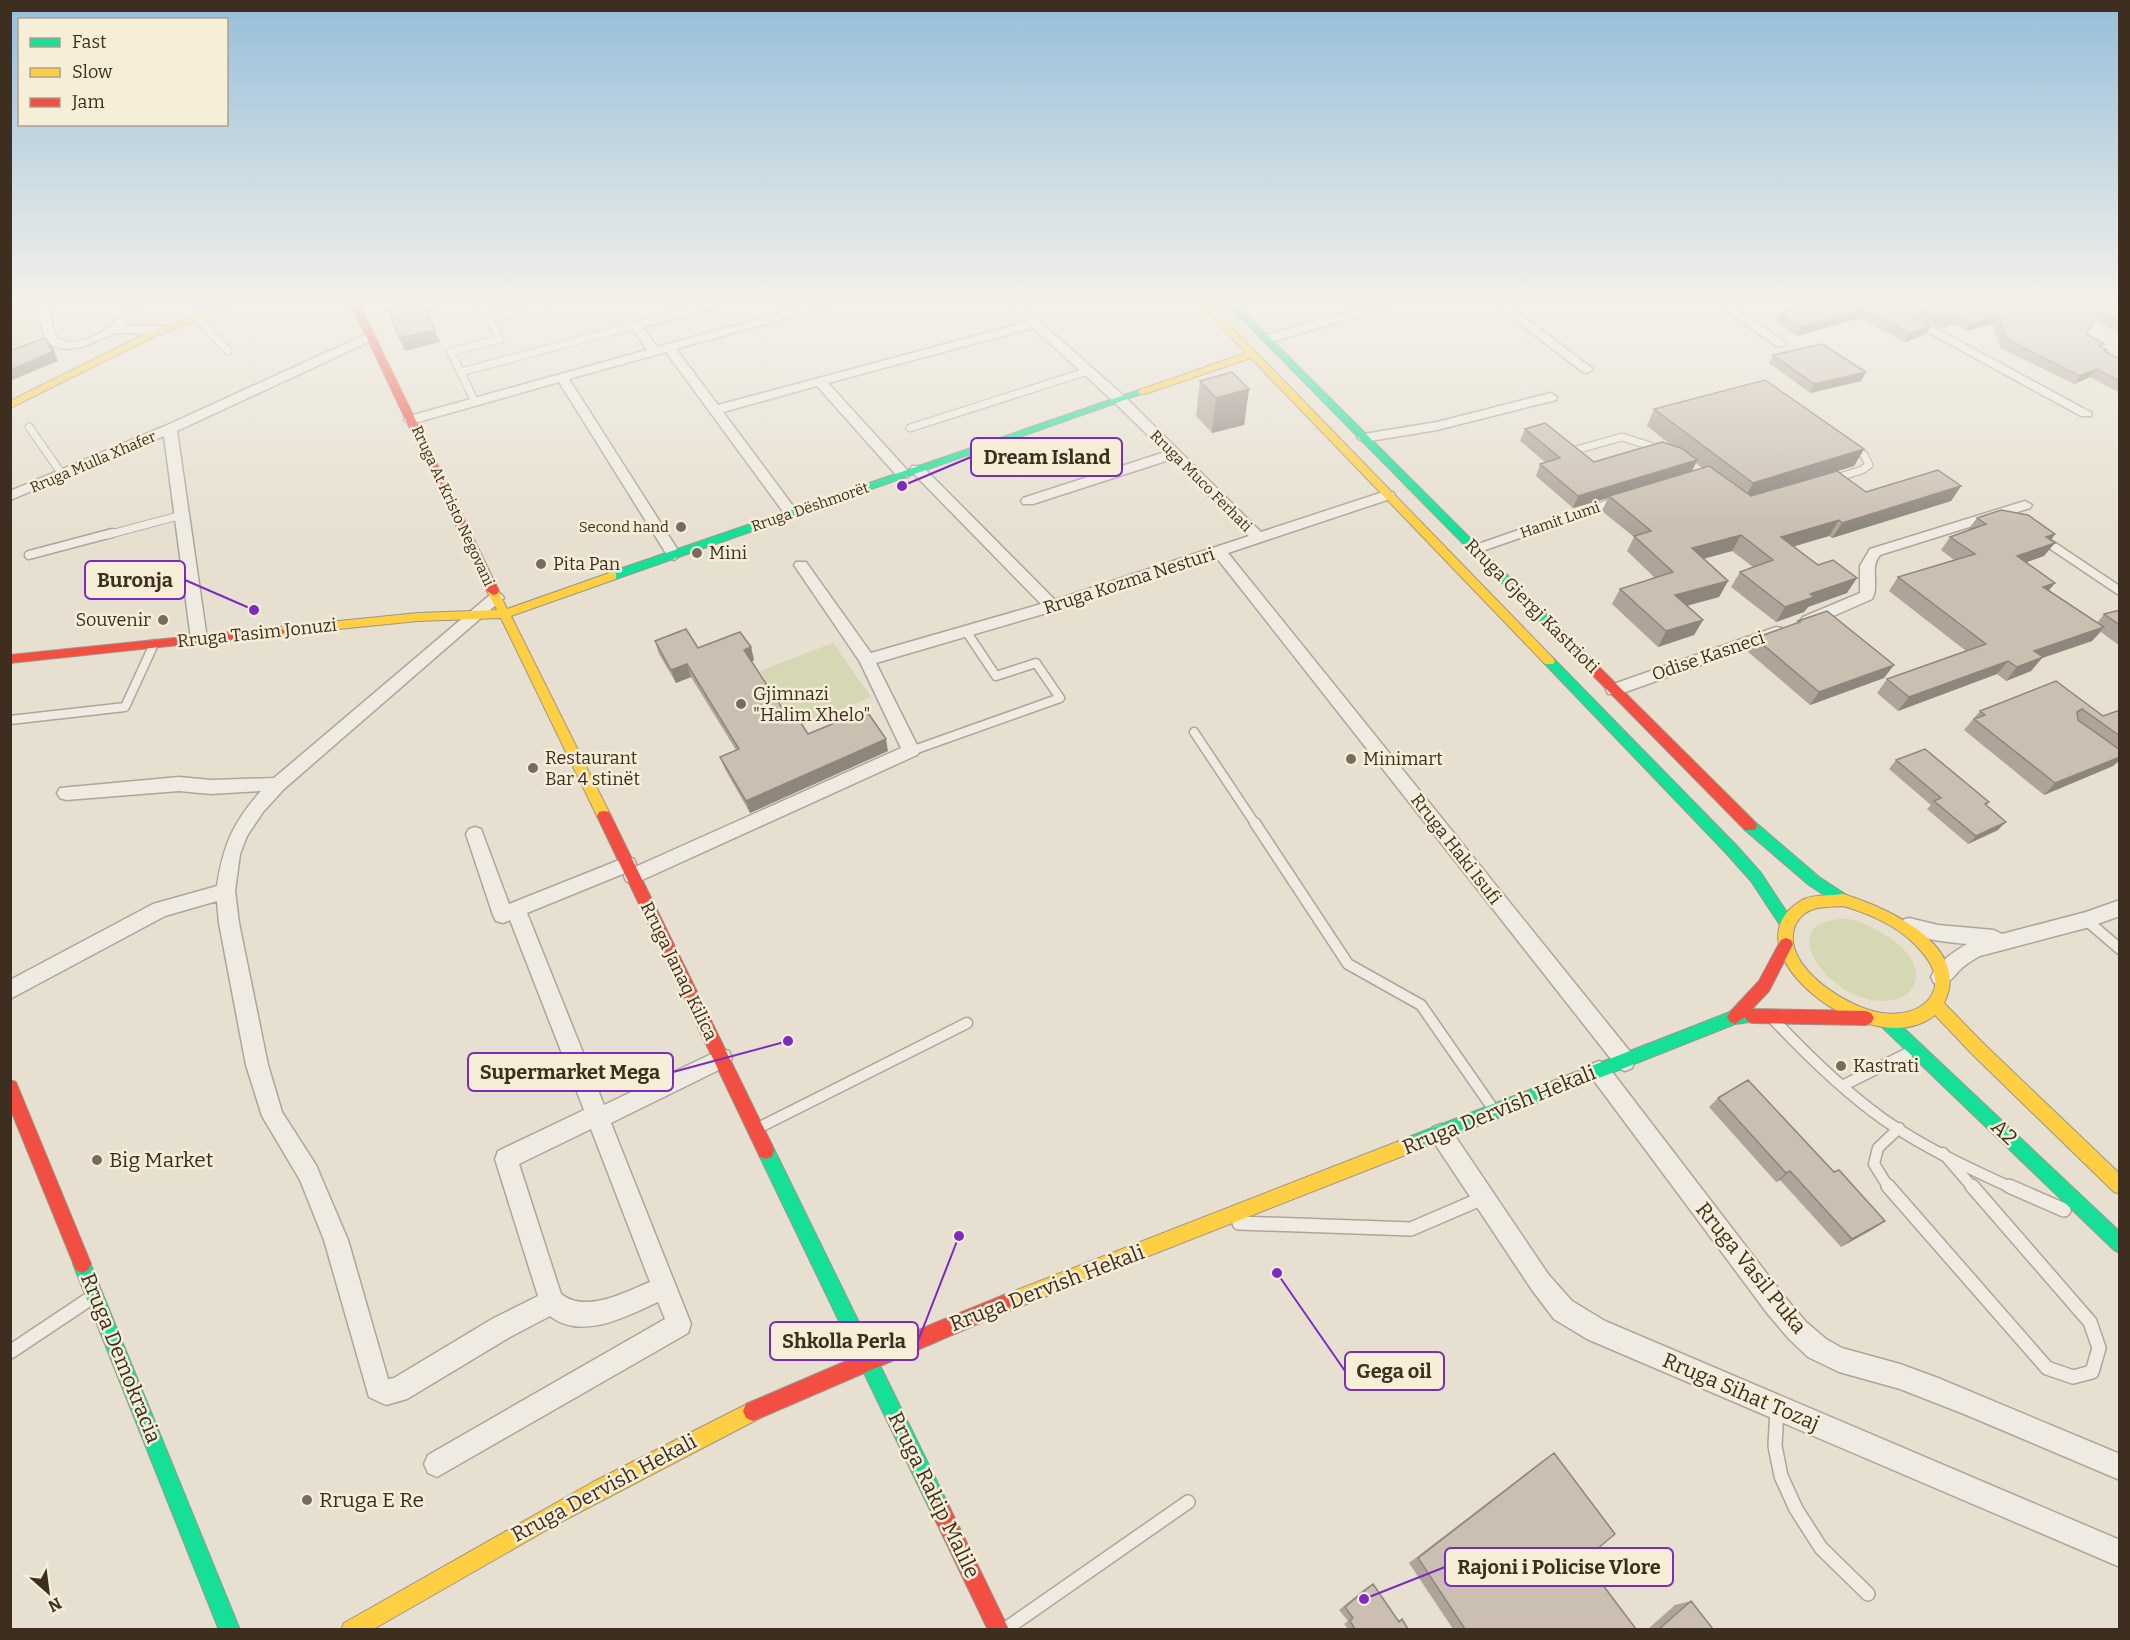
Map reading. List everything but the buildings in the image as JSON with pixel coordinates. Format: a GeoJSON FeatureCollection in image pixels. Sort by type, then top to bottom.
{"type":"FeatureCollection","features":[{"type":"Feature","properties":{"kind":"main road"},"geometry":{"type":"LineString","coordinates":[[10,405],[63,379]]}},
{"type":"Feature","properties":{"kind":"main road","name":"Rruga At Kristo Negovani"},"geometry":{"type":"LineString","coordinates":[[391,379],[504,614]]}},
{"type":"Feature","properties":{"kind":"main road","name":"Rruga Dëshmorët"},"geometry":{"type":"LineString","coordinates":[[504,614],[1180,379]]}},
{"type":"Feature","properties":{"kind":"main road","name":"Rruga Gjergj Kastrioti"},"geometry":{"type":"LineString","coordinates":[[1276,379],[1731,849],[1755,877],[1787,924]]}},
{"type":"Feature","properties":{"kind":"main road","name":"Rruga Gjergj Kastrioti"},"geometry":{"type":"LineString","coordinates":[[1306,379],[1762,838],[1806,875],[1844,900]]}},
{"type":"Feature","properties":{"kind":"main road","name":"Rruga Tasim Jonuzi"},"geometry":{"type":"LineString","coordinates":[[10,659],[418,617],[504,614]]}},
{"type":"Feature","properties":{"kind":"main road","name":"Rruga Janaq Kilica"},"geometry":{"type":"LineString","coordinates":[[504,614],[869,1360]]}},
{"type":"Feature","properties":{"kind":"main road"},"geometry":{"type":"LineString","coordinates":[[1844,900],[1875,909],[1904,925],[1932,955],[1941,977],[1941,987],[1935,1004],[1927,1012],[1916,1018],[1887,1022],[1867,1018],[1847,1011],[1812,988],[1799,974],[1790,959],[1786,944],[1787,924],[1792,916],[1808,904],[1818,901],[1844,900]]}},
{"type":"Feature","properties":{"kind":"main road","name":"Rruga Dervish Hekali"},"geometry":{"type":"LineString","coordinates":[[1735,1017],[1764,986],[1786,944]]}},
{"type":"Feature","properties":{"kind":"main road"},"geometry":{"type":"LineString","coordinates":[[1935,1004],[1978,1049],[2120,1186]]}},
{"type":"Feature","properties":{"kind":"main road","name":"Rruga Dervish Hekali"},"geometry":{"type":"LineString","coordinates":[[351,1629],[504,1541],[645,1464],[770,1403],[941,1329],[1735,1017],[1770,1015],[1867,1018]]}},
{"type":"Feature","properties":{"kind":"main road","name":"A2"},"geometry":{"type":"LineString","coordinates":[[1887,1022],[2120,1244]]}},
{"type":"Feature","properties":{"kind":"main road","name":"Rruga Demokracia"},"geometry":{"type":"LineString","coordinates":[[10,1087],[231,1629]]}},
{"type":"Feature","properties":{"kind":"main road","name":"Rruga Rakip Malile"},"geometry":{"type":"LineString","coordinates":[[869,1360],[999,1629]]}},
{"type":"Feature","properties":{"kind":"street","name":"Rruga Mulla Xhafer"},"geometry":{"type":"LineString","coordinates":[[10,496],[170,429],[279,379]]}},
{"type":"Feature","properties":{"kind":"street"},"geometry":{"type":"LineString","coordinates":[[411,420],[560,379]]}},
{"type":"Feature","properties":{"kind":"street"},"geometry":{"type":"LineString","coordinates":[[562,379],[674,555]]}},
{"type":"Feature","properties":{"kind":"street"},"geometry":{"type":"LineString","coordinates":[[691,379],[792,513]]}},
{"type":"Feature","properties":{"kind":"street"},"geometry":{"type":"LineString","coordinates":[[714,410],[833,379]]}},
{"type":"Feature","properties":{"kind":"street","name":"Rruga Muco Ferhati"},"geometry":{"type":"LineString","coordinates":[[1096,379],[1258,538]]}},
{"type":"Feature","properties":{"kind":"street"},"geometry":{"type":"LineString","coordinates":[[2022,379],[2086,413]]}},
{"type":"Feature","properties":{"kind":"street"},"geometry":{"type":"LineString","coordinates":[[820,382],[1052,606]]}},
{"type":"Feature","properties":{"kind":"street"},"geometry":{"type":"LineString","coordinates":[[1364,438],[1437,426],[1551,397]]}},
{"type":"Feature","properties":{"kind":"street"},"geometry":{"type":"LineString","coordinates":[[170,429],[199,639]]}},
{"type":"Feature","properties":{"kind":"street"},"geometry":{"type":"LineString","coordinates":[[1028,501],[1174,454]]}},
{"type":"Feature","properties":{"kind":"street","name":"Rruga Kozma Nesturi"},"geometry":{"type":"LineString","coordinates":[[867,660],[1052,606],[1388,495]]}},
{"type":"Feature","properties":{"kind":"street","name":"Odise Kasneci"},"geometry":{"type":"LineString","coordinates":[[1614,690],[1860,600],[1867,594],[1868,558],[1875,552],[2008,516],[2025,505]]}},
{"type":"Feature","properties":{"kind":"street","name":"Rruga Haki Isufi"},"geometry":{"type":"LineString","coordinates":[[1220,552],[1625,1061]]}},
{"type":"Feature","properties":{"kind":"street"},"geometry":{"type":"LineString","coordinates":[[475,834],[503,915],[630,870],[911,751],[867,660],[801,565]]}},
{"type":"Feature","properties":{"kind":"street"},"geometry":{"type":"LineString","coordinates":[[496,598],[278,784],[257,807],[239,833],[231,854],[226,891],[234,950],[257,1065],[273,1116],[308,1173],[336,1240],[378,1388],[386,1392],[398,1390],[501,1328],[552,1302]]}},
{"type":"Feature","properties":{"kind":"street"},"geometry":{"type":"LineString","coordinates":[[66,793],[179,784],[210,787],[278,784]]}},
{"type":"Feature","properties":{"kind":"street"},"geometry":{"type":"LineString","coordinates":[[10,990],[160,909],[226,891]]}},
{"type":"Feature","properties":{"kind":"street"},"geometry":{"type":"LineString","coordinates":[[1941,977],[1958,959],[1975,949],[2120,909]]}},
{"type":"Feature","properties":{"kind":"street"},"geometry":{"type":"LineString","coordinates":[[437,1464],[679,1324],[516,910]]}},
{"type":"Feature","properties":{"kind":"street"},"geometry":{"type":"LineString","coordinates":[[1904,925],[1938,933],[2008,939]]}},
{"type":"Feature","properties":{"kind":"street"},"geometry":{"type":"LineString","coordinates":[[664,1288],[598,1313],[581,1316],[565,1313],[552,1302],[506,1159],[581,1121],[608,1114],[722,1058]]}},
{"type":"Feature","properties":{"kind":"street","name":"Rruga Vasil Puka"},"geometry":{"type":"LineString","coordinates":[[1599,1071],[1770,1298],[1793,1327],[1818,1349],[1848,1363],[1908,1379],[1980,1406],[2120,1467]]}},
{"type":"Feature","properties":{"kind":"street","name":"Rruga Sihat Tozaj"},"geometry":{"type":"LineString","coordinates":[[1440,1134],[1540,1282],[1563,1310],[1596,1330],[2120,1554]]}},
{"type":"Feature","properties":{"kind":"lane"},"geometry":{"type":"LineString","coordinates":[[464,379],[475,402]]}},
{"type":"Feature","properties":{"kind":"lane"},"geometry":{"type":"LineString","coordinates":[[910,428],[1064,379]]}},
{"type":"Feature","properties":{"kind":"lane"},"geometry":{"type":"LineString","coordinates":[[29,427],[62,474]]}},
{"type":"Feature","properties":{"kind":"lane"},"geometry":{"type":"LineString","coordinates":[[1576,450],[1622,437],[1666,452]]}},
{"type":"Feature","properties":{"kind":"lane"},"geometry":{"type":"LineString","coordinates":[[1830,480],[1862,470],[1869,465],[1864,455],[1845,441]]}},
{"type":"Feature","properties":{"kind":"lane","name":"Hamit Lumi"},"geometry":{"type":"LineString","coordinates":[[1476,549],[1618,500]]}},
{"type":"Feature","properties":{"kind":"lane"},"geometry":{"type":"LineString","coordinates":[[29,555],[182,515]]}},
{"type":"Feature","properties":{"kind":"lane"},"geometry":{"type":"LineString","coordinates":[[2032,532],[2120,591]]}},
{"type":"Feature","properties":{"kind":"lane"},"geometry":{"type":"LineString","coordinates":[[911,751],[1060,698],[1036,663],[996,676],[966,631]]}},
{"type":"Feature","properties":{"kind":"lane"},"geometry":{"type":"LineString","coordinates":[[10,720],[125,707],[154,644]]}},
{"type":"Feature","properties":{"kind":"lane"},"geometry":{"type":"LineString","coordinates":[[1194,732],[1348,963],[1421,1005],[1496,1112]]}},
{"type":"Feature","properties":{"kind":"lane"},"geometry":{"type":"LineString","coordinates":[[2086,920],[2120,949]]}},
{"type":"Feature","properties":{"kind":"lane"},"geometry":{"type":"LineString","coordinates":[[1770,1015],[1842,1086],[1899,1128],[1999,1182],[2101,1226]]}},
{"type":"Feature","properties":{"kind":"lane"},"geometry":{"type":"LineString","coordinates":[[756,1129],[967,1023]]}},
{"type":"Feature","properties":{"kind":"lane"},"geometry":{"type":"LineString","coordinates":[[1842,1086],[1917,1049]]}},
{"type":"Feature","properties":{"kind":"lane"},"geometry":{"type":"LineString","coordinates":[[1899,1128],[1878,1148],[1874,1164],[1881,1178],[2047,1368],[2073,1377],[2092,1372],[2099,1348],[2090,1322],[1943,1153]]}},
{"type":"Feature","properties":{"kind":"lane"},"geometry":{"type":"LineString","coordinates":[[1215,1222],[1411,1229],[1484,1198]]}},
{"type":"Feature","properties":{"kind":"lane"},"geometry":{"type":"LineString","coordinates":[[10,1352],[95,1295]]}},
{"type":"Feature","properties":{"kind":"lane"},"geometry":{"type":"LineString","coordinates":[[1777,1407],[1774,1446],[1781,1476],[1796,1509],[1821,1548],[1868,1594]]}},
{"type":"Feature","properties":{"kind":"lane"},"geometry":{"type":"LineString","coordinates":[[1005,1629],[1188,1502]]}},
{"type":"Feature","properties":{"kind":"green space"},"geometry":{"type":"Polygon","coordinates":[[[833,643],[871,697],[796,728],[760,671],[833,643]]]}},
{"type":"Feature","properties":{"kind":"green space"},"geometry":{"type":"Polygon","coordinates":[[[1848,919],[1872,927],[1898,944],[1908,955],[1915,966],[1916,979],[1907,994],[1885,1001],[1860,997],[1841,987],[1825,974],[1814,959],[1809,944],[1812,931],[1825,922],[1848,919]]]}},
{"type":"Feature","properties":{"kind":"traffic: fast"},"geometry":{"type":"LineString","coordinates":[[1305,379],[1575,650]]}},
{"type":"Feature","properties":{"kind":"traffic: fast"},"geometry":{"type":"LineString","coordinates":[[612,576],[1142,392]]}},
{"type":"Feature","properties":{"kind":"traffic: fast"},"geometry":{"type":"LineString","coordinates":[[1549,661],[1731,849],[1756,877],[1787,924]]}},
{"type":"Feature","properties":{"kind":"traffic: fast"},"geometry":{"type":"LineString","coordinates":[[1750,826],[1814,881],[1843,900]]}},
{"type":"Feature","properties":{"kind":"traffic: fast"},"geometry":{"type":"LineString","coordinates":[[1407,1146],[1735,1017],[1752,1016]]}},
{"type":"Feature","properties":{"kind":"traffic: fast"},"geometry":{"type":"LineString","coordinates":[[1887,1022],[2120,1244]]}},
{"type":"Feature","properties":{"kind":"traffic: fast"},"geometry":{"type":"LineString","coordinates":[[766,1151],[940,1509]]}},
{"type":"Feature","properties":{"kind":"traffic: fast"},"geometry":{"type":"LineString","coordinates":[[82,1264],[230,1630]]}},
{"type":"Feature","properties":{"kind":"traffic: slow"},"geometry":{"type":"LineString","coordinates":[[10,405],[63,379]]}},
{"type":"Feature","properties":{"kind":"traffic: slow"},"geometry":{"type":"LineString","coordinates":[[1142,392],[1181,379]]}},
{"type":"Feature","properties":{"kind":"traffic: slow"},"geometry":{"type":"LineString","coordinates":[[1276,379],[1549,661]]}},
{"type":"Feature","properties":{"kind":"traffic: slow"},"geometry":{"type":"LineString","coordinates":[[279,631],[418,617],[504,614],[612,576]]}},
{"type":"Feature","properties":{"kind":"traffic: slow"},"geometry":{"type":"LineString","coordinates":[[493,591],[604,816]]}},
{"type":"Feature","properties":{"kind":"traffic: slow"},"geometry":{"type":"LineString","coordinates":[[1843,900],[1876,912],[1912,933],[1927,947],[1938,962],[1942,980],[1939,998],[1925,1014],[1893,1021],[1861,1015],[1843,1007],[1822,993],[1795,965],[1788,950],[1785,935],[1790,918],[1808,904],[1843,900]]}},
{"type":"Feature","properties":{"kind":"traffic: slow"},"geometry":{"type":"LineString","coordinates":[[1935,1004],[1978,1049],[2120,1186]]}},
{"type":"Feature","properties":{"kind":"traffic: slow"},"geometry":{"type":"LineString","coordinates":[[1004,1304],[1407,1146]]}},
{"type":"Feature","properties":{"kind":"traffic: slow"},"geometry":{"type":"LineString","coordinates":[[351,1630],[550,1517],[753,1411]]}},
{"type":"Feature","properties":{"kind":"traffic: jam"},"geometry":{"type":"LineString","coordinates":[[391,379],[493,591]]}},
{"type":"Feature","properties":{"kind":"traffic: jam"},"geometry":{"type":"LineString","coordinates":[[10,659],[279,631]]}},
{"type":"Feature","properties":{"kind":"traffic: jam"},"geometry":{"type":"LineString","coordinates":[[1575,650],[1750,826]]}},
{"type":"Feature","properties":{"kind":"traffic: jam"},"geometry":{"type":"LineString","coordinates":[[604,816],[766,1151]]}},
{"type":"Feature","properties":{"kind":"traffic: jam"},"geometry":{"type":"LineString","coordinates":[[1735,1017],[1764,986],[1786,944]]}},
{"type":"Feature","properties":{"kind":"traffic: jam"},"geometry":{"type":"LineString","coordinates":[[1752,1016],[1866,1018]]}},
{"type":"Feature","properties":{"kind":"traffic: jam"},"geometry":{"type":"LineString","coordinates":[[10,1087],[82,1264]]}},
{"type":"Feature","properties":{"kind":"traffic: jam"},"geometry":{"type":"LineString","coordinates":[[753,1411],[1004,1304]]}},
{"type":"Feature","properties":{"kind":"traffic: jam"},"geometry":{"type":"LineString","coordinates":[[940,1509],[999,1630]]}},
{"type":"Feature","properties":{"kind":"place","name":"Dream Island"},"geometry":{"type":"Point","coordinates":[902,486]}},
{"type":"Feature","properties":{"kind":"place","name":"Second hand"},"geometry":{"type":"Point","coordinates":[681,527]}},
{"type":"Feature","properties":{"kind":"place","name":"Mini"},"geometry":{"type":"Point","coordinates":[697,553]}},
{"type":"Feature","properties":{"kind":"place","name":"Pita Pan"},"geometry":{"type":"Point","coordinates":[541,564]}},
{"type":"Feature","properties":{"kind":"place","name":"Buronja"},"geometry":{"type":"Point","coordinates":[254,610]}},
{"type":"Feature","properties":{"kind":"place","name":"Souvenir"},"geometry":{"type":"Point","coordinates":[163,620]}},
{"type":"Feature","properties":{"kind":"place","name":"Gjimnazi \"Halim Xhelo\""},"geometry":{"type":"Point","coordinates":[741,704]}},
{"type":"Feature","properties":{"kind":"place","name":"Minimart"},"geometry":{"type":"Point","coordinates":[1351,759]}},
{"type":"Feature","properties":{"kind":"place","name":"Restaurant Bar 4 stinët"},"geometry":{"type":"Point","coordinates":[533,768]}},
{"type":"Feature","properties":{"kind":"place","name":"Supermarket Mega"},"geometry":{"type":"Point","coordinates":[788,1041]}},
{"type":"Feature","properties":{"kind":"place","name":"Kastrati"},"geometry":{"type":"Point","coordinates":[1841,1066]}},
{"type":"Feature","properties":{"kind":"place","name":"Big Market"},"geometry":{"type":"Point","coordinates":[97,1160]}},
{"type":"Feature","properties":{"kind":"place","name":"Shkolla Perla"},"geometry":{"type":"Point","coordinates":[959,1236]}},
{"type":"Feature","properties":{"kind":"place","name":"Gega oil"},"geometry":{"type":"Point","coordinates":[1277,1273]}},
{"type":"Feature","properties":{"kind":"place","name":"Rruga E Re"},"geometry":{"type":"Point","coordinates":[307,1500]}},
{"type":"Feature","properties":{"kind":"place","name":"Rajoni i Policise Vlore"},"geometry":{"type":"Point","coordinates":[1364,1599]}}]}
